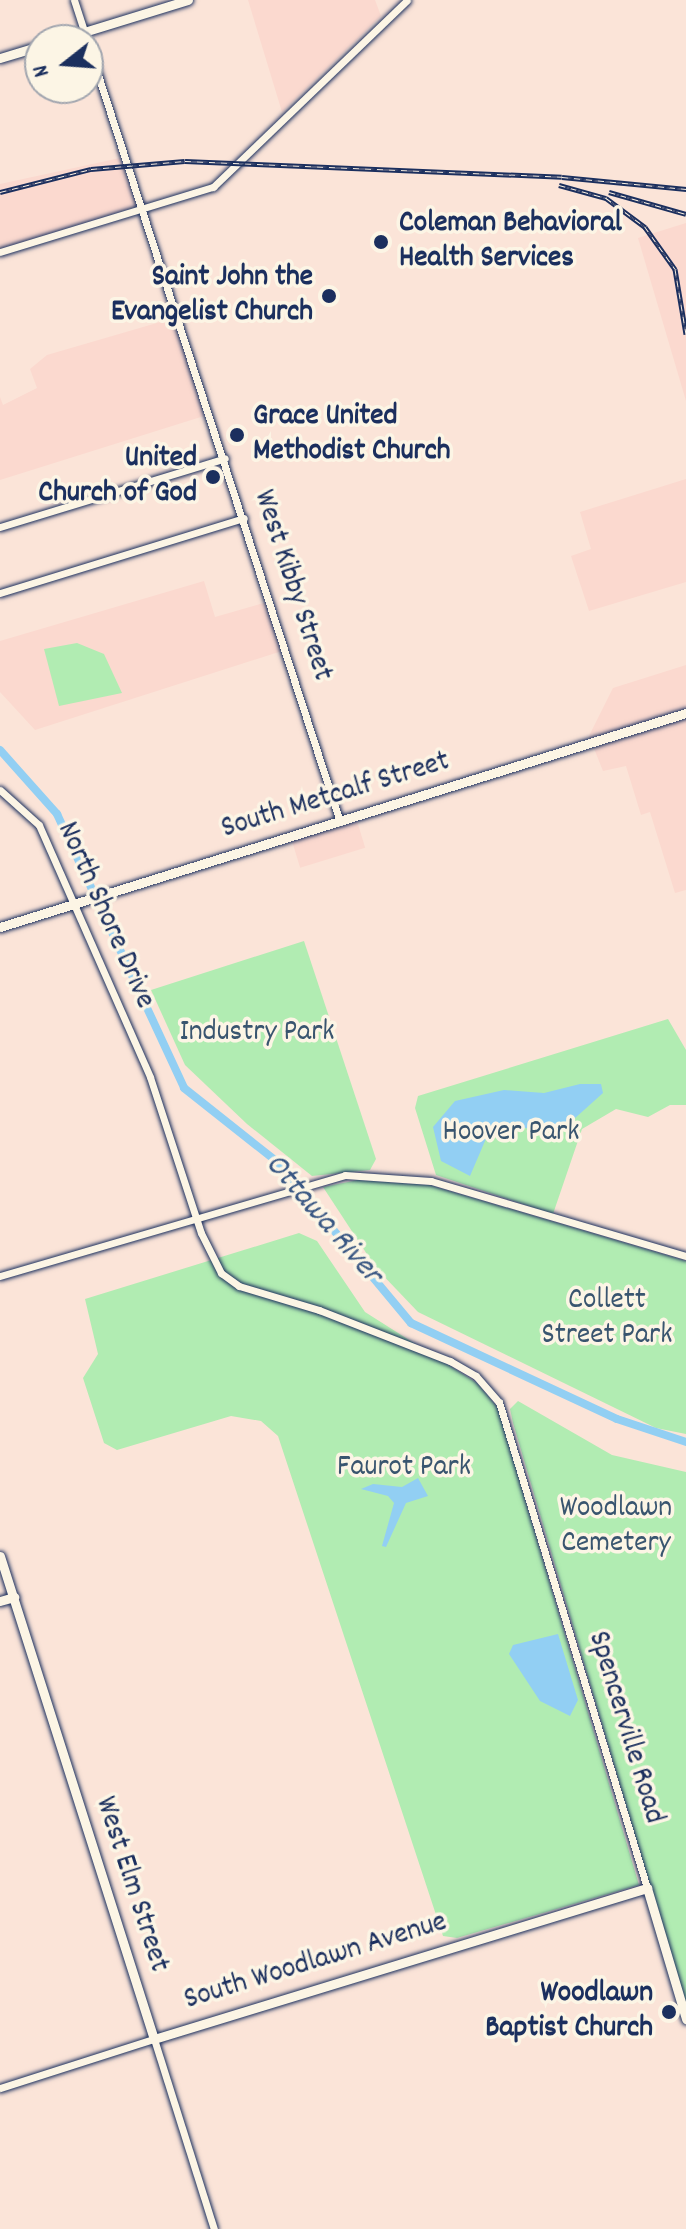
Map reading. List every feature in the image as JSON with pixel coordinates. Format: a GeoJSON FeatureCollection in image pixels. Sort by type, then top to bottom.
{"type":"FeatureCollection","features":[{"type":"Feature","properties":{"kind":"main road"},"geometry":{"type":"LineString","coordinates":[[104,32],[188,0]]}},
{"type":"Feature","properties":{"kind":"main road"},"geometry":{"type":"LineString","coordinates":[[0,58],[24,51]]}},
{"type":"Feature","properties":{"kind":"main road","name":"South Metcalf Street"},"geometry":{"type":"LineString","coordinates":[[0,927],[686,713]]}},
{"type":"Feature","properties":{"kind":"main road","name":"West Elm Street"},"geometry":{"type":"LineString","coordinates":[[0,1556],[154,2039]]}},
{"type":"Feature","properties":{"kind":"main road"},"geometry":{"type":"LineString","coordinates":[[0,1601],[14,1597]]}},
{"type":"Feature","properties":{"kind":"main road","name":"Spencerville Road"},"geometry":{"type":"LineString","coordinates":[[647,1888],[686,2019]]}},
{"type":"Feature","properties":{"kind":"main road","name":"South Woodlawn Avenue"},"geometry":{"type":"LineString","coordinates":[[154,2039],[647,1888]]}},
{"type":"Feature","properties":{"kind":"street","name":"West Kibby Street"},"geometry":{"type":"LineString","coordinates":[[74,0],[81,24]]}},
{"type":"Feature","properties":{"kind":"street"},"geometry":{"type":"LineString","coordinates":[[0,252],[209,189],[407,0]]}},
{"type":"Feature","properties":{"kind":"street","name":"West Kibby Street"},"geometry":{"type":"LineString","coordinates":[[104,94],[225,458],[340,822]]}},
{"type":"Feature","properties":{"kind":"street"},"geometry":{"type":"LineString","coordinates":[[0,527],[225,458]]}},
{"type":"Feature","properties":{"kind":"street"},"geometry":{"type":"LineString","coordinates":[[0,593],[244,518]]}},
{"type":"Feature","properties":{"kind":"street","name":"North Shore Drive"},"geometry":{"type":"LineString","coordinates":[[0,790],[39,825],[78,903],[150,1077],[213,1261],[233,1283],[334,1315],[476,1376],[499,1402],[517,1451]]}},
{"type":"Feature","properties":{"kind":"street"},"geometry":{"type":"LineString","coordinates":[[0,1276],[324,1179],[372,1175],[431,1181],[686,1256]]}},
{"type":"Feature","properties":{"kind":"street","name":"Spencerville Road"},"geometry":{"type":"LineString","coordinates":[[517,1451],[647,1888]]}},
{"type":"Feature","properties":{"kind":"street","name":"South Woodlawn Avenue"},"geometry":{"type":"LineString","coordinates":[[0,2088],[154,2039]]}},
{"type":"Feature","properties":{"kind":"street","name":"West Elm Street"},"geometry":{"type":"LineString","coordinates":[[154,2039],[214,2229]]}},
{"type":"Feature","properties":{"kind":"shaded area"},"geometry":{"type":"Polygon","coordinates":[[[248,0],[375,0],[381,16],[282,112],[248,0]]]}},
{"type":"Feature","properties":{"kind":"shaded area"},"geometry":{"type":"Polygon","coordinates":[[[120,158],[137,206],[0,253],[0,184],[120,158]]]}},
{"type":"Feature","properties":{"kind":"shaded area"},"geometry":{"type":"Polygon","coordinates":[[[686,223],[686,401],[638,238],[686,223]]]}},
{"type":"Feature","properties":{"kind":"shaded area"},"geometry":{"type":"Polygon","coordinates":[[[174,318],[204,416],[0,480],[0,397],[3,405],[37,388],[30,369],[47,355],[174,318]]]}},
{"type":"Feature","properties":{"kind":"shaded area"},"geometry":{"type":"Polygon","coordinates":[[[686,479],[686,582],[589,611],[571,556],[591,549],[580,512],[686,479]]]}},
{"type":"Feature","properties":{"kind":"shaded area"},"geometry":{"type":"Polygon","coordinates":[[[204,581],[215,617],[267,602],[282,651],[35,730],[0,692],[0,641],[204,581]]]}},
{"type":"Feature","properties":{"kind":"shaded area"},"geometry":{"type":"Polygon","coordinates":[[[686,665],[686,890],[675,893],[650,812],[641,815],[626,766],[603,771],[589,736],[613,688],[686,665]]]}},
{"type":"Feature","properties":{"kind":"shaded area"},"geometry":{"type":"Polygon","coordinates":[[[357,821],[365,848],[300,868],[292,841],[357,821]]]}},
{"type":"Feature","properties":{"kind":"green space"},"geometry":{"type":"Polygon","coordinates":[[[77,643],[104,654],[122,693],[59,706],[44,649],[77,643]]]}},
{"type":"Feature","properties":{"kind":"green space","name":"Industry Park"},"geometry":{"type":"Polygon","coordinates":[[[304,941],[376,1159],[370,1170],[312,1176],[247,1124],[185,1065],[151,990],[304,941]]]}},
{"type":"Feature","properties":{"kind":"green space","name":"Hoover Park"},"geometry":{"type":"Polygon","coordinates":[[[668,1019],[686,1050],[686,1105],[670,1105],[648,1117],[616,1109],[582,1129],[553,1214],[436,1175],[415,1108],[418,1096],[668,1019]]]}},
{"type":"Feature","properties":{"kind":"green space","name":"Collett Street Park"},"geometry":{"type":"Polygon","coordinates":[[[358,1180],[429,1185],[686,1261],[686,1434],[656,1428],[418,1312],[376,1268],[323,1187],[358,1180]]]}},
{"type":"Feature","properties":{"kind":"green space","name":"Faurot Park"},"geometry":{"type":"Polygon","coordinates":[[[299,1233],[317,1241],[365,1312],[477,1383],[498,1408],[639,1885],[457,1938],[443,1936],[278,1436],[261,1421],[231,1416],[117,1450],[104,1443],[83,1378],[98,1354],[85,1299],[299,1233]]]}},
{"type":"Feature","properties":{"kind":"green space","name":"Woodlawn Cemetery"},"geometry":{"type":"Polygon","coordinates":[[[518,1401],[612,1455],[686,1472],[686,2008],[513,1423],[510,1409],[518,1401]]]}},
{"type":"Feature","properties":{"kind":"water"},"geometry":{"type":"Polygon","coordinates":[[[580,1084],[601,1084],[603,1093],[564,1128],[544,1133],[511,1124],[491,1127],[470,1176],[441,1161],[433,1127],[455,1101],[504,1090],[544,1093],[580,1084]]]}},
{"type":"Feature","properties":{"kind":"water"},"geometry":{"type":"Polygon","coordinates":[[[418,1478],[428,1496],[406,1503],[386,1547],[382,1546],[394,1503],[388,1496],[361,1489],[373,1484],[402,1487],[418,1478]]]}},
{"type":"Feature","properties":{"kind":"water"},"geometry":{"type":"Polygon","coordinates":[[[558,1634],[578,1700],[570,1716],[540,1701],[509,1654],[513,1645],[558,1634]]]}},
{"type":"Feature","properties":{"kind":"waterway","name":"Ottawa River"},"geometry":{"type":"LineString","coordinates":[[0,750],[57,814],[184,1088],[276,1161],[411,1323],[617,1419],[686,1442]]}},
{"type":"Feature","properties":{"kind":"railway"},"geometry":{"type":"LineString","coordinates":[[0,192],[91,169],[185,161],[562,177],[686,189]]}},
{"type":"Feature","properties":{"kind":"railway"},"geometry":{"type":"LineString","coordinates":[[559,185],[606,198],[645,227],[675,269],[686,334]]}},
{"type":"Feature","properties":{"kind":"railway"},"geometry":{"type":"LineString","coordinates":[[609,192],[686,214]]}},
{"type":"Feature","properties":{"kind":"place","name":"Coleman Behavioral Health Services"},"geometry":{"type":"Point","coordinates":[381,242]}},
{"type":"Feature","properties":{"kind":"place","name":"Saint John the Evangelist Church"},"geometry":{"type":"Point","coordinates":[329,296]}},
{"type":"Feature","properties":{"kind":"place","name":"Grace United Methodist Church"},"geometry":{"type":"Point","coordinates":[237,435]}},
{"type":"Feature","properties":{"kind":"place","name":"United Church of God"},"geometry":{"type":"Point","coordinates":[213,477]}},
{"type":"Feature","properties":{"kind":"place","name":"Woodlawn Baptist Church"},"geometry":{"type":"Point","coordinates":[669,2012]}}]}
